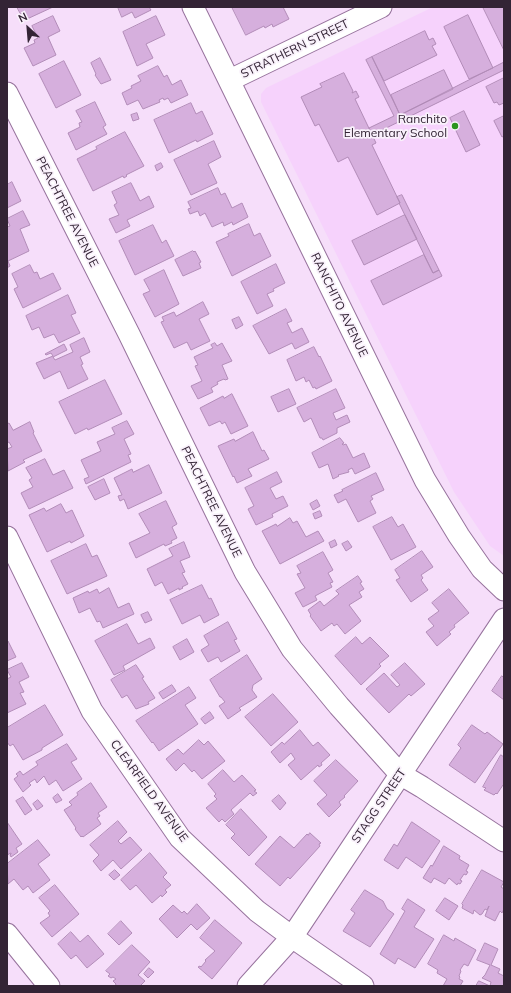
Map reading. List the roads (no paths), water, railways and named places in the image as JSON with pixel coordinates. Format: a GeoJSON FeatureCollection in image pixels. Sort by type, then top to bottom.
{"type":"FeatureCollection","features":[{"type":"Feature","properties":{"kind":"street","name":"RANCHITO AVENUE"},"geometry":{"type":"LineString","coordinates":[[193,7],[425,480],[459,536],[482,570],[504,590]]}},
{"type":"Feature","properties":{"kind":"street","name":"STRATHERN STREET"},"geometry":{"type":"LineString","coordinates":[[230,80],[381,7]]}},
{"type":"Feature","properties":{"kind":"street","name":"PEACHTREE AVENUE"},"geometry":{"type":"LineString","coordinates":[[7,93],[129,334],[245,572],[292,649],[339,706],[400,774],[504,841]]}},
{"type":"Feature","properties":{"kind":"street","name":"CLEARFIELD AVENUE"},"geometry":{"type":"LineString","coordinates":[[7,537],[92,711],[180,838],[257,911],[349,978],[363,986]]}},
{"type":"Feature","properties":{"kind":"street","name":"STAGG STREET"},"geometry":{"type":"LineString","coordinates":[[248,986],[292,937],[504,619]]}},
{"type":"Feature","properties":{"kind":"street"},"geometry":{"type":"LineString","coordinates":[[7,934],[49,986]]}},
{"type":"Feature","properties":{"kind":"place","name":"Ranchito Elementary School"},"geometry":{"type":"Point","coordinates":[455,126]}}]}
